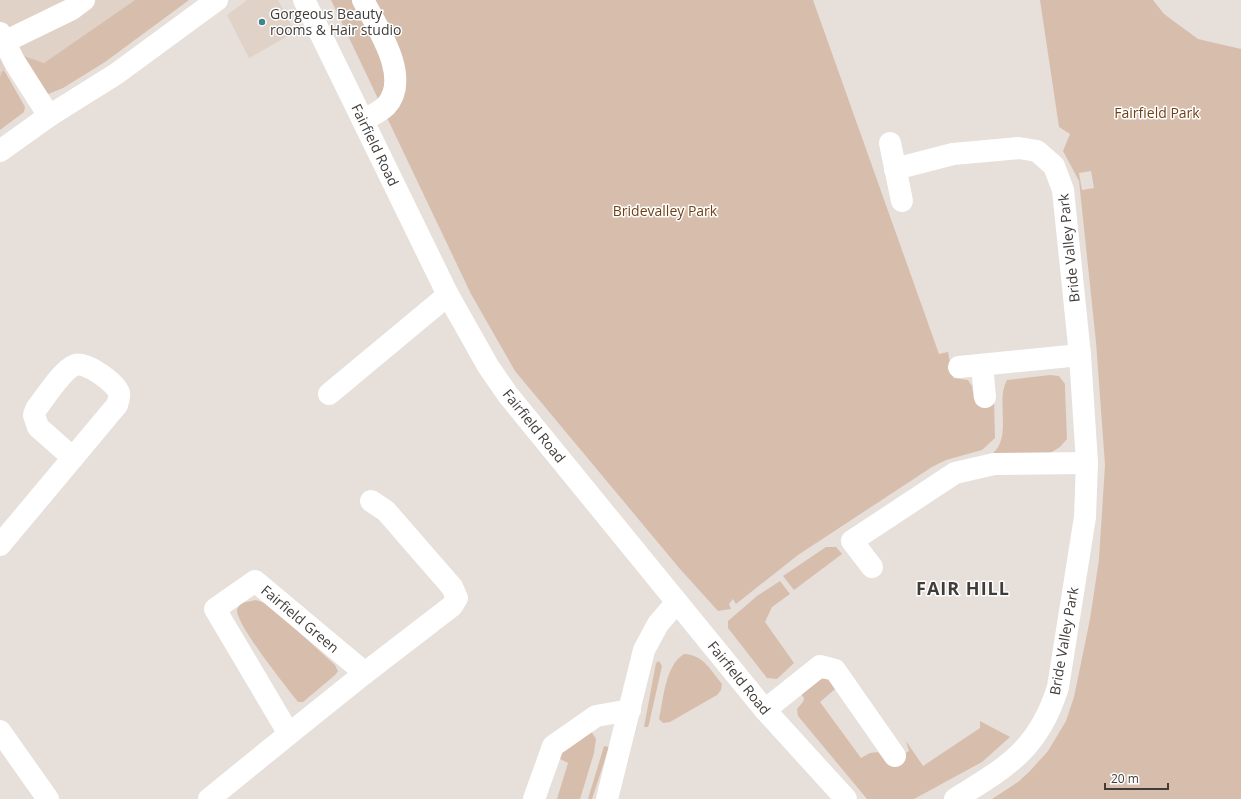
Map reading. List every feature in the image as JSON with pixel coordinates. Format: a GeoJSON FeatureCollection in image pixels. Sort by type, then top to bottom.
{"type":"FeatureCollection","features":[{"type":"Feature","properties":{"kind":"street"},"geometry":{"type":"LineString","coordinates":[[49,116],[14,61],[2,37],[72,9],[84,0]]}},
{"type":"Feature","properties":{"kind":"street"},"geometry":{"type":"LineString","coordinates":[[0,151],[49,116],[116,74],[217,0]]}},
{"type":"Feature","properties":{"kind":"street","name":"Fairfield Road"},"geometry":{"type":"LineString","coordinates":[[304,0],[448,295],[488,366],[508,395],[765,710],[846,799]]}},
{"type":"Feature","properties":{"kind":"street"},"geometry":{"type":"LineString","coordinates":[[363,0],[391,56],[396,74],[392,97],[386,106],[363,120]]}},
{"type":"Feature","properties":{"kind":"street"},"geometry":{"type":"LineString","coordinates":[[890,143],[902,201]]}},
{"type":"Feature","properties":{"kind":"street","name":"Bride Valley Park"},"geometry":{"type":"LineString","coordinates":[[895,169],[953,154],[1019,148],[1037,151],[1054,166],[1064,190],[1080,355],[1087,463],[1085,517],[1058,687],[1052,708],[1033,739],[1017,758],[1000,772],[955,799]]}},
{"type":"Feature","properties":{"kind":"street"},"geometry":{"type":"LineString","coordinates":[[329,394],[448,295]]}},
{"type":"Feature","properties":{"kind":"street"},"geometry":{"type":"LineString","coordinates":[[959,367],[1080,355]]}},
{"type":"Feature","properties":{"kind":"street"},"geometry":{"type":"LineString","coordinates":[[982,365],[984,397]]}},
{"type":"Feature","properties":{"kind":"street"},"geometry":{"type":"LineString","coordinates":[[0,545],[73,458]]}},
{"type":"Feature","properties":{"kind":"street"},"geometry":{"type":"LineString","coordinates":[[872,567],[852,541],[955,473],[994,464],[1087,463]]}},
{"type":"Feature","properties":{"kind":"street"},"geometry":{"type":"LineString","coordinates":[[209,799],[288,734],[452,606],[457,598],[452,587],[386,511],[371,501]]}},
{"type":"Feature","properties":{"kind":"street","name":"Fairfield Green"},"geometry":{"type":"LineString","coordinates":[[288,734],[215,609],[255,581],[365,673]]}},
{"type":"Feature","properties":{"kind":"street"},"geometry":{"type":"LineString","coordinates":[[607,799],[644,650],[658,624],[677,602]]}},
{"type":"Feature","properties":{"kind":"street"},"geometry":{"type":"LineString","coordinates":[[765,710],[820,666],[836,670],[895,756]]}},
{"type":"Feature","properties":{"kind":"street"},"geometry":{"type":"LineString","coordinates":[[534,799],[553,746],[596,716],[630,710]]}},
{"type":"Feature","properties":{"kind":"street"},"geometry":{"type":"LineString","coordinates":[[0,731],[48,799]]}},
{"type":"Feature","properties":{"kind":"shaded area"},"geometry":{"type":"Polygon","coordinates":[[[0,0],[135,0],[44,63],[24,56],[1,73],[0,76],[0,0]]]}},
{"type":"Feature","properties":{"kind":"shaded area"},"geometry":{"type":"Polygon","coordinates":[[[247,0],[278,0],[295,32],[249,58],[227,15],[247,0]]]}},
{"type":"Feature","properties":{"kind":"green space"},"geometry":{"type":"Polygon","coordinates":[[[135,0],[189,0],[105,62],[63,88],[46,95],[24,56],[44,63],[135,0]]]}},
{"type":"Feature","properties":{"kind":"green space","name":"Bridevalley Park"},"geometry":{"type":"Polygon","coordinates":[[[331,0],[813,0],[939,354],[948,352],[953,378],[968,380],[972,386],[974,399],[994,398],[995,438],[982,450],[946,460],[932,467],[798,555],[736,604],[733,599],[729,604],[731,609],[718,611],[680,569],[515,371],[471,294],[331,0]]]}},
{"type":"Feature","properties":{"kind":"green space","name":"Fairfield Park"},"geometry":{"type":"Polygon","coordinates":[[[1040,0],[1153,0],[1164,14],[1198,39],[1241,49],[1241,799],[992,799],[1018,782],[1029,772],[1048,751],[1066,721],[1074,697],[1090,619],[1099,559],[1105,465],[1096,342],[1079,181],[1063,151],[1070,134],[1059,127],[1040,0]],[[1091,171],[1079,173],[1082,190],[1094,188],[1091,171]]]}},
{"type":"Feature","properties":{"kind":"green space"},"geometry":{"type":"Polygon","coordinates":[[[4,70],[25,107],[24,112],[0,130],[0,77],[4,70]]]}},
{"type":"Feature","properties":{"kind":"green space"},"geometry":{"type":"Polygon","coordinates":[[[1050,375],[1059,376],[1065,384],[1067,439],[1060,447],[1050,453],[992,454],[998,447],[1002,438],[1003,398],[1007,380],[1050,375]]]}},
{"type":"Feature","properties":{"kind":"green space"},"geometry":{"type":"Polygon","coordinates":[[[826,547],[836,547],[842,554],[794,590],[783,576],[826,547]]]}},
{"type":"Feature","properties":{"kind":"green space"},"geometry":{"type":"Polygon","coordinates":[[[780,581],[790,594],[772,607],[765,622],[794,663],[777,679],[767,678],[728,628],[728,621],[757,596],[780,581]]]}},
{"type":"Feature","properties":{"kind":"green space"},"geometry":{"type":"Polygon","coordinates":[[[256,600],[268,604],[335,665],[338,671],[303,702],[298,702],[274,671],[239,619],[237,611],[241,603],[256,600]]]}},
{"type":"Feature","properties":{"kind":"green space"},"geometry":{"type":"Polygon","coordinates":[[[684,654],[697,657],[702,660],[722,684],[721,690],[717,695],[670,722],[663,723],[659,719],[666,683],[673,666],[684,654]]]}},
{"type":"Feature","properties":{"kind":"green space"},"geometry":{"type":"Polygon","coordinates":[[[659,661],[662,666],[649,724],[648,727],[644,727],[656,663],[659,661]]]}},
{"type":"Feature","properties":{"kind":"green space"},"geometry":{"type":"Polygon","coordinates":[[[829,678],[834,684],[835,689],[820,702],[861,758],[870,753],[878,752],[887,764],[909,751],[906,741],[923,766],[980,728],[980,721],[1010,737],[982,762],[914,799],[867,799],[798,716],[797,709],[803,702],[804,698],[801,694],[817,680],[829,678]]]}},
{"type":"Feature","properties":{"kind":"green space"},"geometry":{"type":"Polygon","coordinates":[[[591,731],[596,739],[594,753],[580,799],[557,799],[568,763],[558,758],[557,755],[591,731]]]}},
{"type":"Feature","properties":{"kind":"green space"},"geometry":{"type":"Polygon","coordinates":[[[604,746],[609,747],[592,799],[588,799],[604,746]]]}},
{"type":"Feature","properties":{"kind":"place","name":"Gorgeous Beauty rooms & Hair studio"},"geometry":{"type":"Point","coordinates":[262,22]}},
{"type":"Feature","properties":{"kind":"district","name":"FAIR HILL"},"geometry":{"type":"Point","coordinates":[963,589]}}]}
